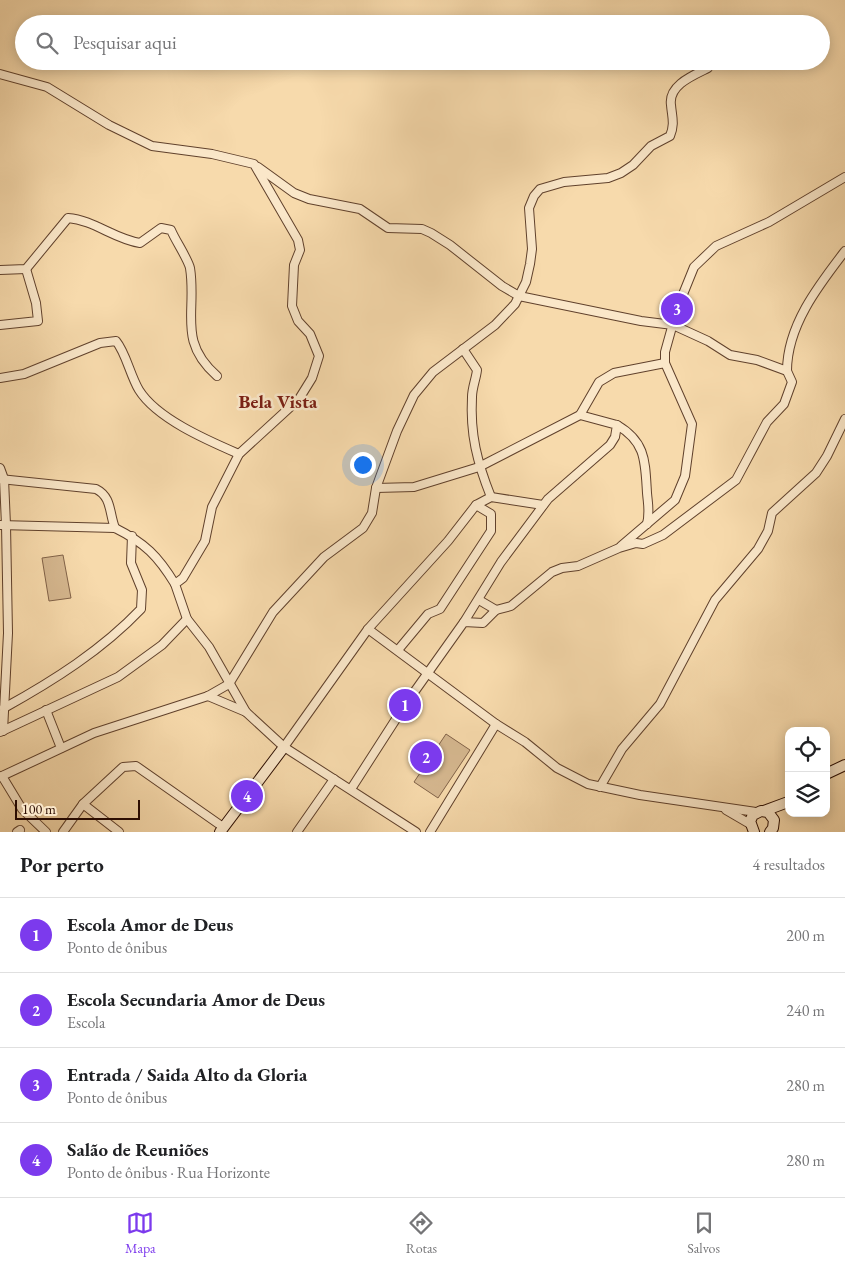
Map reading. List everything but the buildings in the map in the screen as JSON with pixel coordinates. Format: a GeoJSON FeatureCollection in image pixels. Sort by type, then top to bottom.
{"type":"FeatureCollection","features":[{"type":"Feature","properties":{"kind":"street"},"geometry":{"type":"LineString","coordinates":[[46,832],[22,809],[1,777],[94,733],[208,696],[229,684],[273,612],[324,557],[363,528],[372,513],[376,488],[397,431],[414,395],[433,372],[495,325],[516,304],[526,282],[530,264],[532,249],[529,208],[534,196],[540,190],[564,182],[608,178],[633,165],[651,146],[670,136],[674,126],[670,102],[677,85],[704,70]]}},
{"type":"Feature","properties":{"kind":"street"},"geometry":{"type":"LineString","coordinates":[[0,74],[47,87],[109,125],[152,146],[212,154],[254,164],[294,193],[309,199],[360,209],[388,228],[422,229],[450,245],[502,286],[520,296],[641,321],[673,325],[708,341],[730,354],[757,360],[787,371]]}},
{"type":"Feature","properties":{"kind":"street"},"geometry":{"type":"LineString","coordinates":[[175,584],[183,578],[204,541],[212,507],[239,454],[299,399],[312,378],[319,356],[310,334],[298,321],[292,306],[294,265],[300,250],[298,240],[254,164]]}},
{"type":"Feature","properties":{"kind":"street"},"geometry":{"type":"LineString","coordinates":[[619,548],[671,505],[682,488],[692,437],[692,424],[665,364],[673,325],[685,286],[694,267],[708,253],[725,241],[769,222],[845,177]]}},
{"type":"Feature","properties":{"kind":"street"},"geometry":{"type":"LineString","coordinates":[[0,270],[26,269],[68,218],[80,219],[123,240],[140,243],[160,228],[171,230],[190,265],[193,294],[189,317],[195,349],[205,366],[217,376]]}},
{"type":"Feature","properties":{"kind":"street"},"geometry":{"type":"LineString","coordinates":[[464,622],[483,623],[496,610],[511,606],[552,572],[562,568],[578,566],[619,548],[643,544],[662,535],[736,480],[767,422],[788,397],[792,382],[787,371],[787,354],[800,319],[822,282],[845,251]]}},
{"type":"Feature","properties":{"kind":"street"},"geometry":{"type":"LineString","coordinates":[[0,325],[38,321],[36,303],[26,269]]}},
{"type":"Feature","properties":{"kind":"street"},"geometry":{"type":"LineString","coordinates":[[0,378],[24,374],[100,343],[116,341],[122,348],[125,363],[140,392],[160,411],[196,436],[239,454]]}},
{"type":"Feature","properties":{"kind":"street"},"geometry":{"type":"LineString","coordinates":[[463,350],[477,370],[472,394],[472,416],[479,467],[491,497]]}},
{"type":"Feature","properties":{"kind":"street"},"geometry":{"type":"LineString","coordinates":[[376,488],[414,487],[479,467],[580,415],[599,382],[614,373],[665,364]]}},
{"type":"Feature","properties":{"kind":"street"},"geometry":{"type":"LineString","coordinates":[[580,415],[616,425],[632,434],[642,451],[650,512],[647,524]]}},
{"type":"Feature","properties":{"kind":"street"},"geometry":{"type":"LineString","coordinates":[[600,786],[622,749],[660,704],[714,600],[758,549],[768,531],[772,513],[816,473],[827,456],[845,419]]}},
{"type":"Feature","properties":{"kind":"street"},"geometry":{"type":"LineString","coordinates":[[351,789],[427,674],[479,600],[501,562],[543,505],[591,460],[602,454],[610,446],[615,437],[616,425]]}},
{"type":"Feature","properties":{"kind":"street"},"geometry":{"type":"LineString","coordinates":[[0,468],[2,479],[4,633],[4,708],[2,732]]}},
{"type":"Feature","properties":{"kind":"street"},"geometry":{"type":"LineString","coordinates":[[2,479],[96,489],[104,493],[109,500],[110,516],[115,528]]}},
{"type":"Feature","properties":{"kind":"street"},"geometry":{"type":"LineString","coordinates":[[63,832],[83,804],[124,767],[136,766],[221,830],[284,747],[368,629],[448,541],[476,505],[491,497],[543,505]]}},
{"type":"Feature","properties":{"kind":"street"},"geometry":{"type":"LineString","coordinates":[[398,650],[428,614],[440,610],[491,532],[491,514],[476,505]]}},
{"type":"Feature","properties":{"kind":"street"},"geometry":{"type":"LineString","coordinates":[[3,525],[115,528],[132,536],[161,560],[175,584],[187,619],[198,629],[246,712],[284,747],[416,832]]}},
{"type":"Feature","properties":{"kind":"street"},"geometry":{"type":"LineString","coordinates":[[4,708],[38,689],[98,649],[121,630],[141,609],[142,590],[131,563],[132,536]]}},
{"type":"Feature","properties":{"kind":"street"},"geometry":{"type":"LineString","coordinates":[[479,600],[496,610]]}},
{"type":"Feature","properties":{"kind":"street"},"geometry":{"type":"LineString","coordinates":[[2,732],[118,677],[162,645],[187,619]]}},
{"type":"Feature","properties":{"kind":"street"},"geometry":{"type":"LineString","coordinates":[[368,629],[496,724],[525,742],[557,768],[588,784],[722,808],[760,812],[774,820]]}},
{"type":"Feature","properties":{"kind":"street"},"geometry":{"type":"LineString","coordinates":[[208,696],[246,712]]}},
{"type":"Feature","properties":{"kind":"street"},"geometry":{"type":"LineString","coordinates":[[46,710],[61,748]]}},
{"type":"Feature","properties":{"kind":"street"},"geometry":{"type":"LineString","coordinates":[[430,832],[496,724]]}},
{"type":"Feature","properties":{"kind":"street"},"geometry":{"type":"LineString","coordinates":[[830,772],[845,765]]}},
{"type":"Feature","properties":{"kind":"street"},"geometry":{"type":"LineString","coordinates":[[297,832],[334,779]]}},
{"type":"Feature","properties":{"kind":"street"},"geometry":{"type":"LineString","coordinates":[[750,829],[751,818],[760,812],[785,803]]}},
{"type":"Feature","properties":{"kind":"street"},"geometry":{"type":"LineString","coordinates":[[83,804],[119,832]]}},
{"type":"Feature","properties":{"kind":"street"},"geometry":{"type":"LineString","coordinates":[[770,832],[773,828],[774,820],[785,807]]}},
{"type":"Feature","properties":{"kind":"street"},"geometry":{"type":"LineString","coordinates":[[722,808],[750,829]]}},
{"type":"Feature","properties":{"kind":"shaded area"},"geometry":{"type":"Polygon","coordinates":[[[63,555],[71,598],[49,601],[42,558],[63,555]]]}},
{"type":"Feature","properties":{"kind":"shaded area"},"geometry":{"type":"Polygon","coordinates":[[[446,734],[470,750],[438,798],[414,782],[446,734]]]}},
{"type":"Feature","properties":{"kind":"place","name":"Entrada / Saida Alto da Gloria"},"geometry":{"type":"Point","coordinates":[677,309]}},
{"type":"Feature","properties":{"kind":"place","name":"Escola Amor de Deus"},"geometry":{"type":"Point","coordinates":[405,705]}},
{"type":"Feature","properties":{"kind":"place","name":"Escola Secundaria Amor de Deus"},"geometry":{"type":"Point","coordinates":[426,757]}},
{"type":"Feature","properties":{"kind":"place","name":"Salão de Reuniões"},"geometry":{"type":"Point","coordinates":[247,796]}},
{"type":"Feature","properties":{"kind":"district","name":"Bela Vista"},"geometry":{"type":"Point","coordinates":[278,401]}}]}
